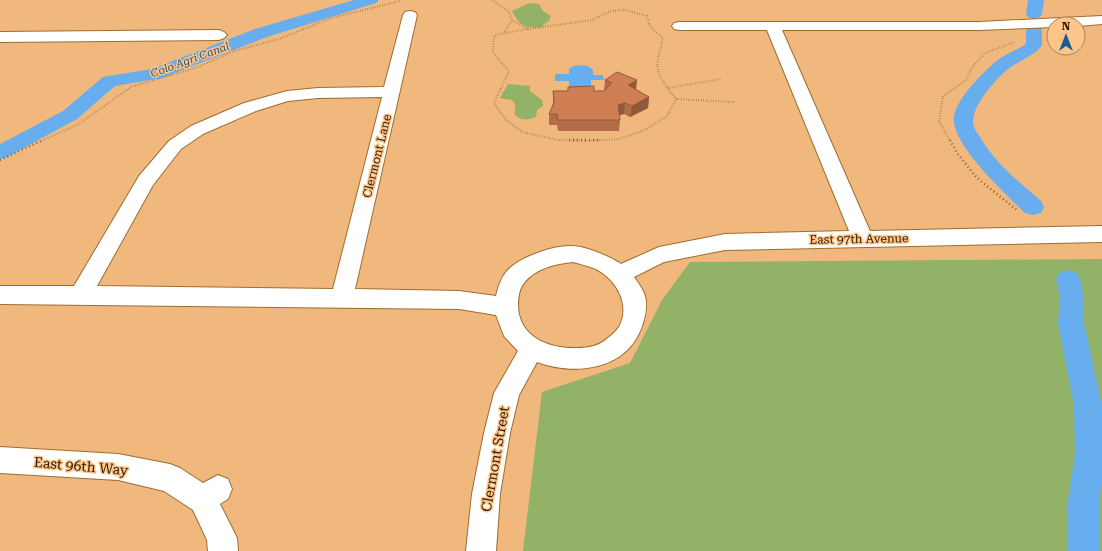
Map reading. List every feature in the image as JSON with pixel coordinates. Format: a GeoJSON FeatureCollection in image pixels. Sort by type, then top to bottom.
{"type":"FeatureCollection","features":[{"type":"Feature","properties":{"kind":"street","name":"Clermont Lane"},"geometry":{"type":"LineString","coordinates":[[342,298],[392,92],[407,7]]}},
{"type":"Feature","properties":{"kind":"street"},"geometry":{"type":"LineString","coordinates":[[679,26],[1012,24],[1101,21]]}},
{"type":"Feature","properties":{"kind":"street"},"geometry":{"type":"LineString","coordinates":[[774,26],[863,238]]}},
{"type":"Feature","properties":{"kind":"street"},"geometry":{"type":"LineString","coordinates":[[0,37],[219,35]]}},
{"type":"Feature","properties":{"kind":"street"},"geometry":{"type":"LineString","coordinates":[[113,53],[126,36]]}},
{"type":"Feature","properties":{"kind":"street"},"geometry":{"type":"LineString","coordinates":[[80,295],[146,181],[175,145],[197,130],[250,107],[287,96],[318,93],[392,92]]}},
{"type":"Feature","properties":{"kind":"street","name":"East 97th Avenue"},"geometry":{"type":"LineString","coordinates":[[621,274],[659,255],[725,242],[1102,234]]}},
{"type":"Feature","properties":{"kind":"street"},"geometry":{"type":"LineString","coordinates":[[568,254],[591,257],[606,263],[621,274],[631,288],[636,304],[635,320],[627,336],[612,349],[594,357],[573,360],[551,357],[532,349],[517,336],[509,322],[506,307],[508,292],[515,279],[526,268],[540,260],[556,255],[568,254]]}},
{"type":"Feature","properties":{"kind":"street"},"geometry":{"type":"LineString","coordinates":[[0,295],[459,300],[506,307]]}},
{"type":"Feature","properties":{"kind":"street","name":"Clermont Street"},"geometry":{"type":"LineString","coordinates":[[481,551],[486,494],[497,433],[508,393],[532,349]]}},
{"type":"Feature","properties":{"kind":"street","name":"East 96th Way"},"geometry":{"type":"LineString","coordinates":[[0,460],[118,467],[170,478],[210,494],[222,538],[223,551]]}},
{"type":"Feature","properties":{"kind":"path"},"geometry":{"type":"LineString","coordinates":[[492,0],[509,12],[512,20],[528,29]]}},
{"type":"Feature","properties":{"kind":"path"},"geometry":{"type":"LineString","coordinates":[[0,160],[79,124],[131,87],[198,67],[234,51],[279,39],[331,18],[407,7]]}},
{"type":"Feature","properties":{"kind":"path"},"geometry":{"type":"LineString","coordinates":[[625,10],[648,16],[650,27],[662,37],[663,43],[656,63],[662,81],[676,99],[667,116],[645,130],[619,139],[589,142],[558,140],[522,132],[506,120],[494,103],[509,71],[493,53],[494,36],[528,29],[592,20],[611,11],[625,10]]}},
{"type":"Feature","properties":{"kind":"path"},"geometry":{"type":"LineString","coordinates":[[504,33],[512,20]]}},
{"type":"Feature","properties":{"kind":"path"},"geometry":{"type":"LineString","coordinates":[[1012,24],[1017,34],[1015,42],[985,53],[973,66],[965,81],[943,96],[939,121],[957,153],[977,178],[1018,211]]}},
{"type":"Feature","properties":{"kind":"path"},"geometry":{"type":"LineString","coordinates":[[668,88],[721,79]]}},
{"type":"Feature","properties":{"kind":"path"},"geometry":{"type":"LineString","coordinates":[[676,99],[735,102]]}},
{"type":"Feature","properties":{"kind":"green space"},"geometry":{"type":"Polygon","coordinates":[[[529,3],[539,4],[543,11],[551,16],[549,21],[542,27],[527,27],[518,20],[512,11],[529,3]]]}},
{"type":"Feature","properties":{"kind":"green space"},"geometry":{"type":"Polygon","coordinates":[[[508,84],[530,86],[530,91],[542,100],[543,106],[537,110],[536,117],[528,119],[520,118],[515,115],[515,104],[512,100],[500,98],[508,84]]]}},
{"type":"Feature","properties":{"kind":"green space"},"geometry":{"type":"Polygon","coordinates":[[[1102,259],[1102,551],[523,551],[542,392],[630,363],[662,300],[690,262],[1102,259]]]}},
{"type":"Feature","properties":{"kind":"water"},"geometry":{"type":"Polygon","coordinates":[[[573,66],[588,66],[593,70],[593,75],[603,75],[604,80],[591,80],[591,89],[569,90],[569,81],[555,81],[555,74],[569,74],[569,69],[573,66]]]}},
{"type":"Feature","properties":{"kind":"building"},"geometry":{"type":"Polygon","coordinates":[[[617,72],[637,80],[628,85],[649,97],[632,106],[625,103],[618,105],[620,120],[558,120],[557,114],[549,114],[554,103],[553,91],[568,91],[568,87],[594,86],[594,91],[604,91],[612,83],[605,80],[617,72]]]}},
{"type":"Feature","properties":{"kind":"waterway","name":"Colo Agri Canal"},"geometry":{"type":"LineString","coordinates":[[0,152],[70,115],[109,81],[156,74],[261,33],[371,0]]}},
{"type":"Feature","properties":{"kind":"waterway"},"geometry":{"type":"LineString","coordinates":[[1034,14],[1036,0]]}},
{"type":"Feature","properties":{"kind":"waterway"},"geometry":{"type":"LineString","coordinates":[[1033,207],[990,166],[964,127],[964,116],[969,101],[1001,66],[1016,55],[1030,49],[1034,45],[1034,30]]}},
{"type":"Feature","properties":{"kind":"waterway"},"geometry":{"type":"LineString","coordinates":[[1068,280],[1072,298],[1071,323],[1088,406],[1090,454],[1083,507],[1084,551]]}}]}
